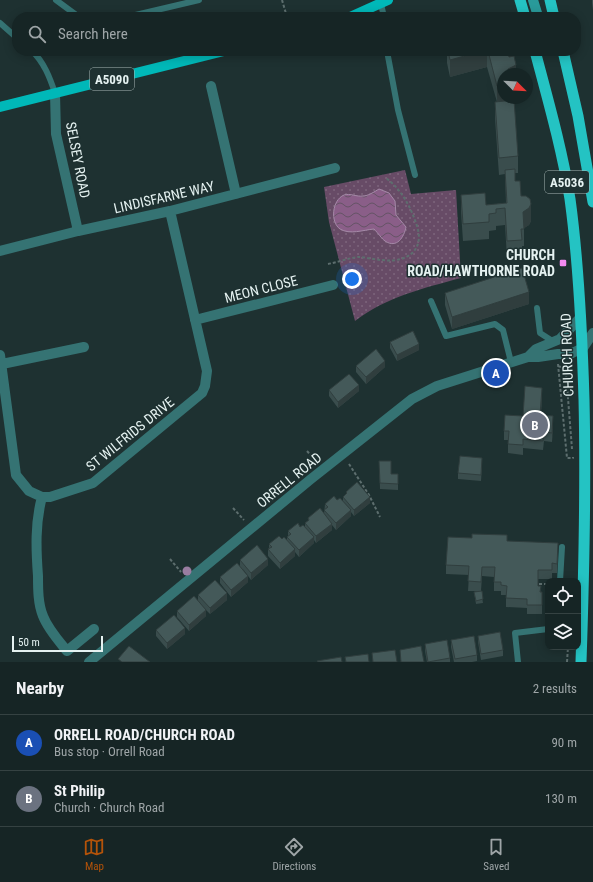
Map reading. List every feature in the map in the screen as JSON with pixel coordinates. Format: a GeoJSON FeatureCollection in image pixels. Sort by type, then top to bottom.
{"type":"FeatureCollection","features":[{"type":"Feature","properties":{"kind":"highway"},"geometry":{"type":"LineString","coordinates":[[520,0],[524,12]]}},
{"type":"Feature","properties":{"kind":"highway"},"geometry":{"type":"LineString","coordinates":[[550,0],[553,12]]}},
{"type":"Feature","properties":{"kind":"highway","name":"CHURCH ROAD"},"geometry":{"type":"LineString","coordinates":[[536,56],[561,152],[570,198],[581,317],[583,348],[585,482],[581,662]]}},
{"type":"Feature","properties":{"kind":"highway","name":"A5036"},"geometry":{"type":"LineString","coordinates":[[564,56],[578,116],[593,202]]}},
{"type":"Feature","properties":{"kind":"main road"},"geometry":{"type":"LineString","coordinates":[[533,0],[537,12]]}},
{"type":"Feature","properties":{"kind":"main road"},"geometry":{"type":"LineString","coordinates":[[363,12],[385,2]]}},
{"type":"Feature","properties":{"kind":"main road","name":"A5090"},"geometry":{"type":"LineString","coordinates":[[0,107],[204,56]]}},
{"type":"Feature","properties":{"kind":"street"},"geometry":{"type":"LineString","coordinates":[[211,86],[236,194]]}},
{"type":"Feature","properties":{"kind":"street","name":"SELSEY ROAD"},"geometry":{"type":"LineString","coordinates":[[55,93],[56,134],[78,231]]}},
{"type":"Feature","properties":{"kind":"street","name":"LINDISFARNE WAY"},"geometry":{"type":"LineString","coordinates":[[0,251],[78,231],[170,211],[335,168]]}},
{"type":"Feature","properties":{"kind":"street","name":"ST WILFRIDS DRIVE"},"geometry":{"type":"LineString","coordinates":[[42,497],[50,497],[93,483],[202,393],[205,386],[207,371],[170,211]]}},
{"type":"Feature","properties":{"kind":"street","name":"MEON CLOSE"},"geometry":{"type":"LineString","coordinates":[[195,320],[333,285]]}},
{"type":"Feature","properties":{"kind":"street","name":"ORRELL ROAD"},"geometry":{"type":"LineString","coordinates":[[528,357],[536,349],[554,342],[564,336],[581,317]]}},
{"type":"Feature","properties":{"kind":"street"},"geometry":{"type":"LineString","coordinates":[[583,348],[593,333]]}},
{"type":"Feature","properties":{"kind":"street"},"geometry":{"type":"LineString","coordinates":[[84,347],[1,360],[16,475],[29,492],[42,497],[36,538],[38,593],[43,615],[56,638],[67,651],[94,629]]}},
{"type":"Feature","properties":{"kind":"street","name":"ORRELL ROAD"},"geometry":{"type":"LineString","coordinates":[[91,662],[341,455],[412,399],[429,389],[528,357],[538,358],[558,354],[570,354],[583,348]]}},
{"type":"Feature","properties":{"kind":"lane"},"geometry":{"type":"LineString","coordinates":[[56,0],[72,12]]}},
{"type":"Feature","properties":{"kind":"lane"},"geometry":{"type":"LineString","coordinates":[[148,12],[200,0]]}},
{"type":"Feature","properties":{"kind":"lane"},"geometry":{"type":"LineString","coordinates":[[384,12],[385,2]]}},
{"type":"Feature","properties":{"kind":"lane"},"geometry":{"type":"LineString","coordinates":[[0,24],[12,34]]}},
{"type":"Feature","properties":{"kind":"lane"},"geometry":{"type":"LineString","coordinates":[[37,56],[49,76],[55,93]]}},
{"type":"Feature","properties":{"kind":"lane"},"geometry":{"type":"LineString","coordinates":[[388,56],[398,110],[415,175]]}},
{"type":"Feature","properties":{"kind":"lane"},"geometry":{"type":"LineString","coordinates":[[431,301],[446,336],[495,324],[503,330],[512,362]]}},
{"type":"Feature","properties":{"kind":"lane"},"geometry":{"type":"LineString","coordinates":[[537,308],[540,333],[554,342]]}},
{"type":"Feature","properties":{"kind":"lane"},"geometry":{"type":"LineString","coordinates":[[560,578],[562,547]]}},
{"type":"Feature","properties":{"kind":"lane"},"geometry":{"type":"LineString","coordinates":[[518,662],[515,633],[545,629]]}},
{"type":"Feature","properties":{"kind":"path"},"geometry":{"type":"LineString","coordinates":[[282,0],[286,12]]}},
{"type":"Feature","properties":{"kind":"path"},"geometry":{"type":"LineString","coordinates":[[328,264],[359,257],[385,261],[405,258],[415,252],[419,244],[419,232],[415,218],[402,194],[395,185],[386,178]]}},
{"type":"Feature","properties":{"kind":"path"},"geometry":{"type":"LineString","coordinates":[[558,354],[558,366],[568,458],[573,458],[566,373],[564,368],[558,366]]}},
{"type":"Feature","properties":{"kind":"path"},"geometry":{"type":"LineString","coordinates":[[341,455],[349,464],[365,489],[380,516]]}},
{"type":"Feature","properties":{"kind":"path"},"geometry":{"type":"LineString","coordinates":[[233,508],[252,529]]}},
{"type":"Feature","properties":{"kind":"path"},"geometry":{"type":"LineString","coordinates":[[170,559],[188,581]]}},
{"type":"Feature","properties":{"kind":"path"},"geometry":{"type":"LineString","coordinates":[[539,584],[545,584]]}},
{"type":"Feature","properties":{"kind":"path"},"geometry":{"type":"LineString","coordinates":[[567,662],[568,650]]}},
{"type":"Feature","properties":{"kind":"shaded area"},"geometry":{"type":"Polygon","coordinates":[[[405,170],[411,194],[456,190],[461,278],[392,299],[355,321],[329,222],[324,187],[405,170]]]}},
{"type":"Feature","properties":{"kind":"water"},"geometry":{"type":"Polygon","coordinates":[[[379,189],[389,193],[395,201],[396,215],[406,227],[402,238],[393,244],[385,241],[374,229],[348,232],[340,229],[335,221],[335,206],[337,201],[344,195],[365,196],[379,189]]]}},
{"type":"Feature","properties":{"kind":"building"},"geometry":{"type":"Polygon","coordinates":[[[449,56],[464,56],[450,60],[449,56]]]}},
{"type":"Feature","properties":{"kind":"building"},"geometry":{"type":"Polygon","coordinates":[[[489,56],[514,56],[516,65],[510,68],[497,68],[497,86],[489,56]]]}},
{"type":"Feature","properties":{"kind":"building"},"geometry":{"type":"Polygon","coordinates":[[[495,102],[497,102],[497,104],[514,104],[518,156],[499,158],[495,102]]]}},
{"type":"Feature","properties":{"kind":"building"},"geometry":{"type":"Polygon","coordinates":[[[515,169],[515,181],[520,181],[521,196],[526,196],[530,199],[531,204],[529,208],[523,212],[524,229],[521,229],[522,240],[507,241],[505,208],[496,209],[496,213],[489,214],[489,222],[463,224],[461,195],[485,193],[486,205],[507,203],[505,170],[515,169]]]}},
{"type":"Feature","properties":{"kind":"building"},"geometry":{"type":"Polygon","coordinates":[[[522,268],[529,292],[452,317],[445,293],[522,268]]]}},
{"type":"Feature","properties":{"kind":"building"},"geometry":{"type":"Polygon","coordinates":[[[413,331],[419,344],[397,355],[390,342],[413,331]]]}},
{"type":"Feature","properties":{"kind":"building"},"geometry":{"type":"Polygon","coordinates":[[[376,349],[385,361],[366,377],[356,366],[376,349]]]}},
{"type":"Feature","properties":{"kind":"building"},"geometry":{"type":"Polygon","coordinates":[[[349,374],[359,385],[338,402],[329,390],[349,374]]]}},
{"type":"Feature","properties":{"kind":"building"},"geometry":{"type":"Polygon","coordinates":[[[525,386],[542,388],[540,415],[553,416],[552,433],[544,432],[543,441],[523,439],[523,445],[508,444],[509,431],[504,431],[505,415],[523,416],[525,386]]]}},
{"type":"Feature","properties":{"kind":"building"},"geometry":{"type":"Polygon","coordinates":[[[460,456],[482,458],[481,475],[458,473],[460,456]]]}},
{"type":"Feature","properties":{"kind":"building"},"geometry":{"type":"Polygon","coordinates":[[[379,461],[391,461],[391,474],[398,474],[398,484],[380,483],[379,461]]]}},
{"type":"Feature","properties":{"kind":"building"},"geometry":{"type":"Polygon","coordinates":[[[357,482],[370,497],[354,510],[343,497],[347,493],[346,492],[357,482]]]}},
{"type":"Feature","properties":{"kind":"building"},"geometry":{"type":"Polygon","coordinates":[[[334,496],[337,500],[340,498],[351,510],[336,523],[324,510],[328,507],[325,504],[334,496]]]}},
{"type":"Feature","properties":{"kind":"building"},"geometry":{"type":"Polygon","coordinates":[[[320,508],[332,524],[316,536],[305,523],[309,520],[308,518],[320,508]]]}},
{"type":"Feature","properties":{"kind":"building"},"geometry":{"type":"Polygon","coordinates":[[[298,523],[300,527],[303,525],[314,537],[299,550],[287,537],[291,534],[288,531],[298,523]]]}},
{"type":"Feature","properties":{"kind":"building"},"geometry":{"type":"Polygon","coordinates":[[[472,534],[507,535],[507,541],[558,543],[557,564],[552,563],[552,570],[538,570],[538,586],[541,586],[540,592],[542,592],[542,605],[527,605],[527,599],[506,598],[507,586],[501,585],[501,582],[494,582],[495,567],[482,567],[481,582],[468,581],[469,566],[446,565],[448,537],[472,538],[472,534]]]}},
{"type":"Feature","properties":{"kind":"building"},"geometry":{"type":"Polygon","coordinates":[[[279,536],[282,539],[284,537],[295,549],[280,563],[268,549],[272,547],[269,544],[279,536]]]}},
{"type":"Feature","properties":{"kind":"building"},"geometry":{"type":"Polygon","coordinates":[[[257,545],[268,559],[251,573],[240,560],[257,545]]]}},
{"type":"Feature","properties":{"kind":"building"},"geometry":{"type":"Polygon","coordinates":[[[237,563],[248,576],[231,590],[220,577],[237,563]]]}},
{"type":"Feature","properties":{"kind":"building"},"geometry":{"type":"Polygon","coordinates":[[[215,580],[227,593],[210,608],[198,595],[215,580]]]}},
{"type":"Feature","properties":{"kind":"building"},"geometry":{"type":"Polygon","coordinates":[[[482,591],[483,599],[476,601],[474,592],[482,591]]]}},
{"type":"Feature","properties":{"kind":"building"},"geometry":{"type":"Polygon","coordinates":[[[194,596],[206,610],[189,625],[177,611],[194,596]]]}},
{"type":"Feature","properties":{"kind":"building"},"geometry":{"type":"Polygon","coordinates":[[[174,615],[185,628],[167,643],[156,630],[174,615]]]}},
{"type":"Feature","properties":{"kind":"building"},"geometry":{"type":"Polygon","coordinates":[[[500,632],[503,650],[481,654],[478,636],[500,632]]]}},
{"type":"Feature","properties":{"kind":"building"},"geometry":{"type":"Polygon","coordinates":[[[474,636],[477,655],[455,659],[451,640],[474,636]]]}},
{"type":"Feature","properties":{"kind":"building"},"geometry":{"type":"Polygon","coordinates":[[[447,640],[450,658],[428,662],[425,644],[447,640]]]}},
{"type":"Feature","properties":{"kind":"building"},"geometry":{"type":"Polygon","coordinates":[[[129,646],[150,662],[122,662],[118,659],[129,646]]]}},
{"type":"Feature","properties":{"kind":"building"},"geometry":{"type":"Polygon","coordinates":[[[421,646],[424,662],[401,662],[400,650],[421,646]]]}},
{"type":"Feature","properties":{"kind":"building"},"geometry":{"type":"Polygon","coordinates":[[[395,650],[397,662],[373,662],[372,653],[395,650]]]}},
{"type":"Feature","properties":{"kind":"building"},"geometry":{"type":"Polygon","coordinates":[[[368,654],[369,662],[346,662],[345,657],[368,654]]]}},
{"type":"Feature","properties":{"kind":"building"},"geometry":{"type":"Polygon","coordinates":[[[341,657],[342,662],[317,661],[341,657]]]}},
{"type":"Feature","properties":{"kind":"place","name":"CHURCH ROAD/HAWTHORNE ROAD"},"geometry":{"type":"Point","coordinates":[563,263]}},
{"type":"Feature","properties":{"kind":"place","name":"ORRELL ROAD/CHURCH ROAD"},"geometry":{"type":"Point","coordinates":[496,373]}},
{"type":"Feature","properties":{"kind":"place","name":"St Philip"},"geometry":{"type":"Point","coordinates":[535,425]}}]}
